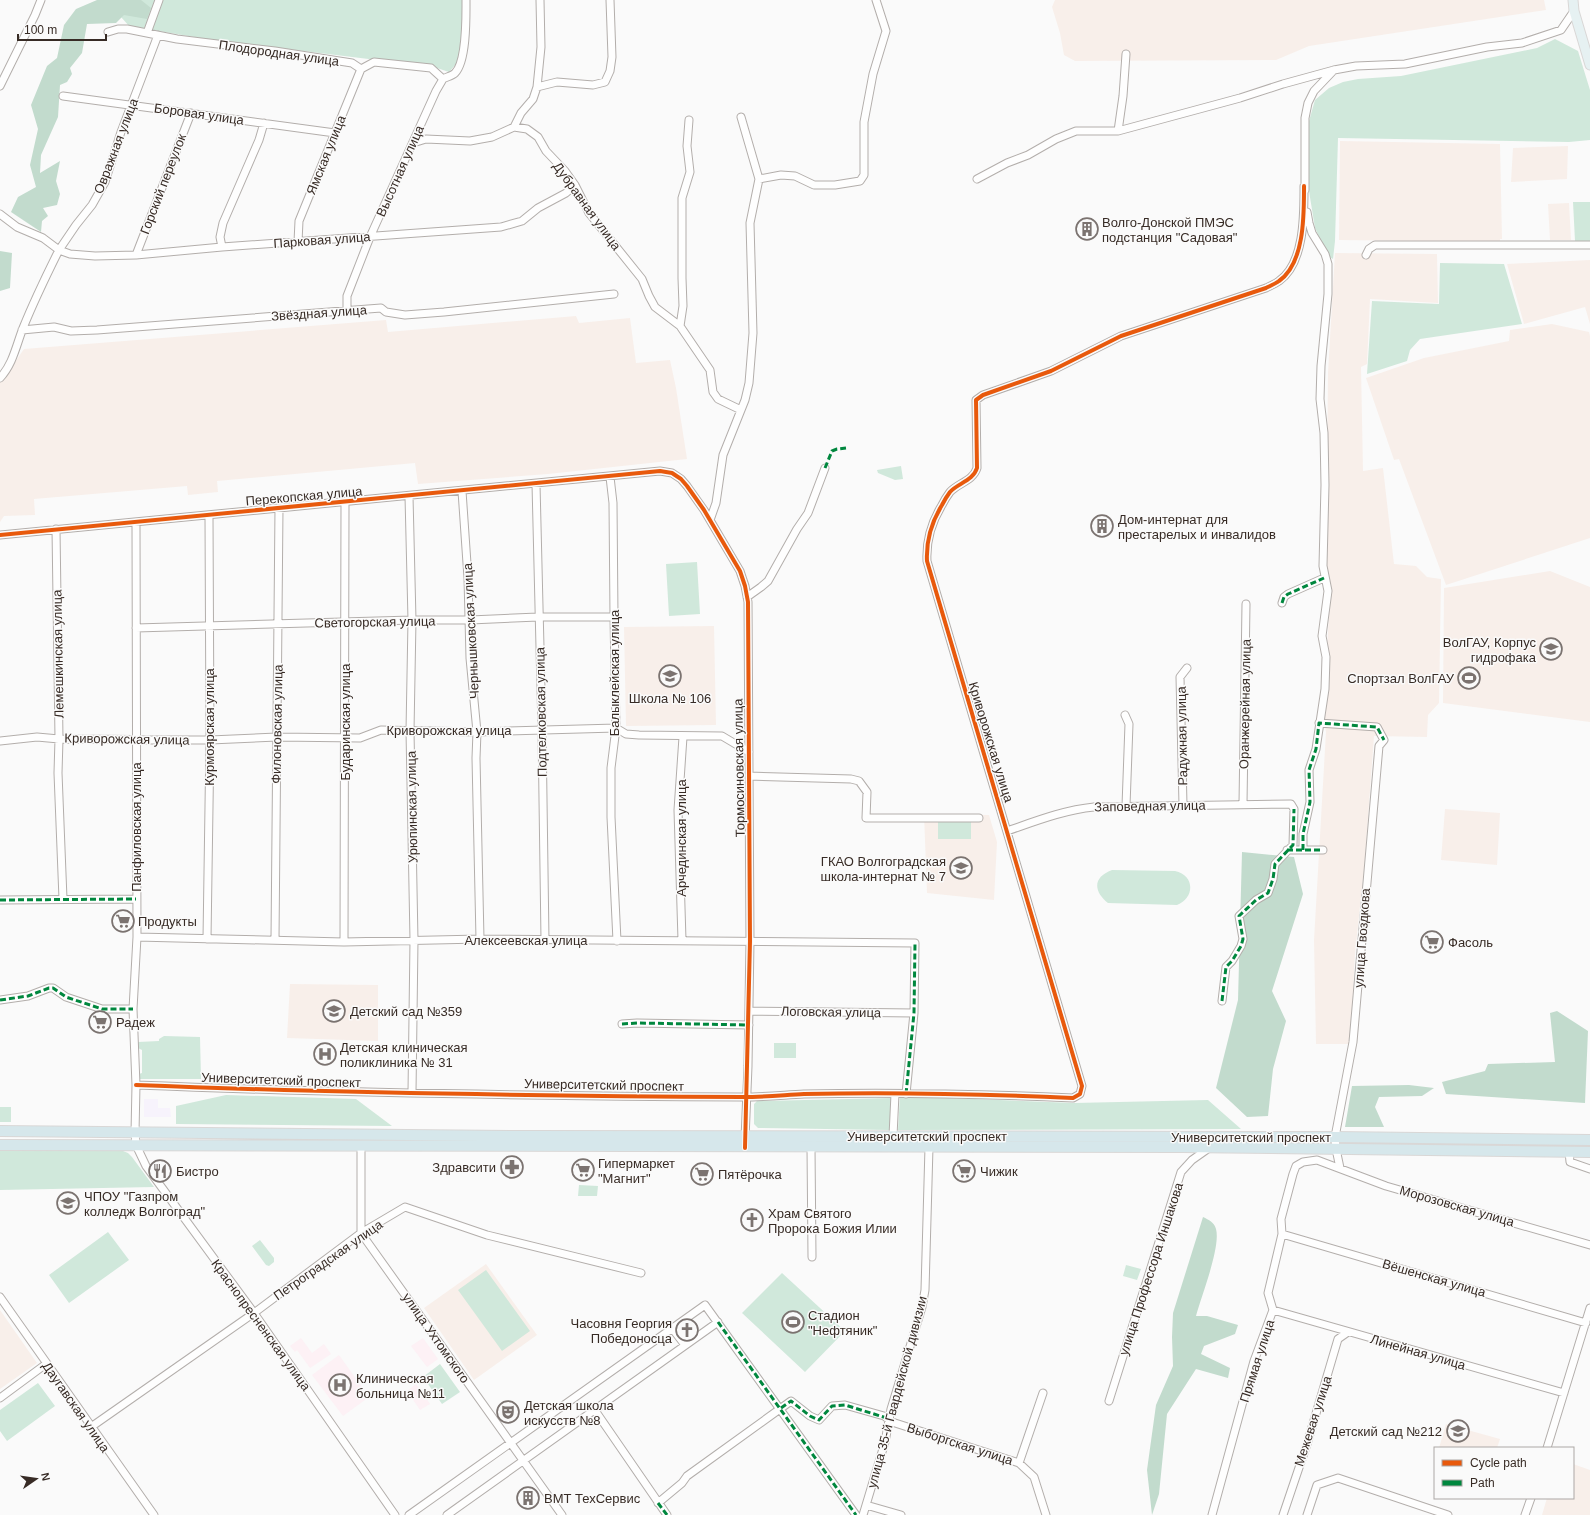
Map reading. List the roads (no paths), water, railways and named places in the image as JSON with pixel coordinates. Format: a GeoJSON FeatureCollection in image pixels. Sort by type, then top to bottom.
{"type":"FeatureCollection","features":[{"type":"Feature","properties":{"kind":"highway","name":"Университетский проспект"},"geometry":{"type":"LineString","coordinates":[[0,1130],[135,1133],[1335,1137],[1590,1140]]}},
{"type":"Feature","properties":{"kind":"highway"},"geometry":{"type":"LineString","coordinates":[[1474,1139],[1469,1143],[1470,1148],[1474,1150]]}},
{"type":"Feature","properties":{"kind":"highway","name":"Университетский проспект"},"geometry":{"type":"LineString","coordinates":[[0,1145],[1209,1148],[1590,1152]]}},
{"type":"Feature","properties":{"kind":"main road"},"geometry":{"type":"LineString","coordinates":[[1573,0],[1574,11],[1590,65]]}},
{"type":"Feature","properties":{"kind":"street"},"geometry":{"type":"LineString","coordinates":[[0,86],[41,0]]}},
{"type":"Feature","properties":{"kind":"street"},"geometry":{"type":"LineString","coordinates":[[146,32],[160,0]]}},
{"type":"Feature","properties":{"kind":"street"},"geometry":{"type":"LineString","coordinates":[[361,69],[374,62],[431,68],[443,79],[455,73],[460,61],[466,30],[466,0]]}},
{"type":"Feature","properties":{"kind":"street"},"geometry":{"type":"LineString","coordinates":[[413,143],[426,139],[470,140],[492,137],[514,127],[521,113],[533,99],[537,87],[541,47],[540,0]]}},
{"type":"Feature","properties":{"kind":"street"},"geometry":{"type":"LineString","coordinates":[[537,87],[557,82],[593,85],[605,82],[610,71],[612,57],[610,0]]}},
{"type":"Feature","properties":{"kind":"street"},"geometry":{"type":"LineString","coordinates":[[759,179],[781,175],[795,176],[814,185],[835,186],[860,181],[864,175],[864,122],[874,74],[886,31],[876,0]]}},
{"type":"Feature","properties":{"kind":"street"},"geometry":{"type":"LineString","coordinates":[[977,179],[1007,163],[1028,155],[1056,139],[1076,131],[1118,131],[1240,98],[1334,70],[1356,66],[1405,64],[1486,48],[1522,43],[1560,30],[1574,11]]}},
{"type":"Feature","properties":{"kind":"street","name":"Плодородная улица"},"geometry":{"type":"LineString","coordinates":[[108,32],[118,29],[127,29],[177,39],[275,50],[352,63],[361,69]]}},
{"type":"Feature","properties":{"kind":"street","name":"Овражная улица"},"geometry":{"type":"LineString","coordinates":[[0,378],[6,371],[14,355],[22,330],[41,284],[59,250],[92,205],[105,182],[113,156],[158,35]]}},
{"type":"Feature","properties":{"kind":"street"},"geometry":{"type":"LineString","coordinates":[[1118,131],[1123,96],[1126,54]]}},
{"type":"Feature","properties":{"kind":"street","name":"Ямская улица"},"geometry":{"type":"LineString","coordinates":[[298,242],[299,221],[361,69]]}},
{"type":"Feature","properties":{"kind":"street"},"geometry":{"type":"LineString","coordinates":[[1302,850],[1303,834],[1310,802],[1309,770],[1316,749],[1325,690],[1326,657],[1322,636],[1328,591],[1324,578],[1326,485],[1324,433],[1320,399],[1321,366],[1328,294],[1328,264],[1325,254],[1312,233],[1309,223],[1304,186],[1305,118],[1308,103],[1314,91],[1334,70]]}},
{"type":"Feature","properties":{"kind":"street","name":"Высотная улица"},"geometry":{"type":"LineString","coordinates":[[347,311],[347,296],[370,237],[443,79]]}},
{"type":"Feature","properties":{"kind":"street","name":"Боровая улица"},"geometry":{"type":"LineString","coordinates":[[63,96],[335,133]]}},
{"type":"Feature","properties":{"kind":"street","name":"Горский переулок"},"geometry":{"type":"LineString","coordinates":[[136,255],[191,113]]}},
{"type":"Feature","properties":{"kind":"street"},"geometry":{"type":"LineString","coordinates":[[710,520],[716,503],[723,455],[746,400],[753,334],[750,223],[759,179],[742,117]]}},
{"type":"Feature","properties":{"kind":"street"},"geometry":{"type":"LineString","coordinates":[[680,326],[683,306],[682,198],[690,172],[687,146],[689,120]]}},
{"type":"Feature","properties":{"kind":"street"},"geometry":{"type":"LineString","coordinates":[[222,247],[220,237],[223,223],[259,140],[264,123]]}},
{"type":"Feature","properties":{"kind":"street","name":"Дубравная улица"},"geometry":{"type":"LineString","coordinates":[[514,127],[527,129],[538,137],[546,151],[565,171],[575,185],[590,213],[642,279],[655,307],[680,326],[710,370],[713,392],[718,399],[741,410]]}},
{"type":"Feature","properties":{"kind":"street","name":"Парковая улица"},"geometry":{"type":"LineString","coordinates":[[59,250],[70,254],[95,256],[136,255],[222,247],[501,227],[522,221],[538,208],[566,193],[575,185]]}},
{"type":"Feature","properties":{"kind":"street","name":"Криворожская улица"},"geometry":{"type":"LineString","coordinates":[[1073,1098],[1080,1094],[1082,1086],[926,561],[926,548],[930,531],[937,513],[950,492],[972,477],[977,468],[976,400],[983,395],[1051,371],[1121,336],[1245,296],[1266,288],[1280,280],[1291,267],[1299,247],[1303,228],[1304,186]]}},
{"type":"Feature","properties":{"kind":"street"},"geometry":{"type":"LineString","coordinates":[[0,214],[17,226],[44,238],[59,250]]}},
{"type":"Feature","properties":{"kind":"street"},"geometry":{"type":"LineString","coordinates":[[1366,255],[1369,249],[1375,245],[1590,246]]}},
{"type":"Feature","properties":{"kind":"street","name":"Звёздная улица"},"geometry":{"type":"LineString","coordinates":[[22,330],[54,327],[71,331],[97,330],[381,308],[386,312],[405,315],[614,294]]}},
{"type":"Feature","properties":{"kind":"street"},"geometry":{"type":"LineString","coordinates":[[747,597],[761,588],[768,581],[796,529],[808,513],[825,468]]}},
{"type":"Feature","properties":{"kind":"street","name":"Тормосиновская улица"},"geometry":{"type":"LineString","coordinates":[[610,477],[660,471],[672,474],[681,479],[710,520],[740,571],[745,586],[747,597],[750,941],[745,1148]]}},
{"type":"Feature","properties":{"kind":"street","name":"Перекопская улица"},"geometry":{"type":"LineString","coordinates":[[0,535],[610,477]]}},
{"type":"Feature","properties":{"kind":"street","name":"Балыклейская улица"},"geometry":{"type":"LineString","coordinates":[[610,477],[613,503],[616,728],[612,762],[611,817],[617,941]]}},
{"type":"Feature","properties":{"kind":"street","name":"Подтелковская улица"},"geometry":{"type":"LineString","coordinates":[[536,484],[545,940]]}},
{"type":"Feature","properties":{"kind":"street","name":"Чернышковская улица"},"geometry":{"type":"LineString","coordinates":[[462,491],[465,514],[470,620],[470,658],[477,732],[476,758],[480,939]]}},
{"type":"Feature","properties":{"kind":"street","name":"Урюпинская улица"},"geometry":{"type":"LineString","coordinates":[[409,496],[412,620],[410,731],[414,940],[412,1093]]}},
{"type":"Feature","properties":{"kind":"street","name":"Бударинская улица"},"geometry":{"type":"LineString","coordinates":[[344,942],[345,502]]}},
{"type":"Feature","properties":{"kind":"street","name":"Филоновская улица"},"geometry":{"type":"LineString","coordinates":[[275,940],[279,508]]}},
{"type":"Feature","properties":{"kind":"street","name":"Курмоярская улица"},"geometry":{"type":"LineString","coordinates":[[207,939],[210,740],[209,515]]}},
{"type":"Feature","properties":{"kind":"street","name":"Панфиловская улица"},"geometry":{"type":"LineString","coordinates":[[135,1133],[136,1085],[133,1009],[137,937],[136,522]]}},
{"type":"Feature","properties":{"kind":"street","name":"Лемешкинская улица"},"geometry":{"type":"LineString","coordinates":[[56,529],[59,739],[58,773],[63,899]]}},
{"type":"Feature","properties":{"kind":"street"},"geometry":{"type":"LineString","coordinates":[[1282,603],[1284,597],[1288,594],[1324,578]]}},
{"type":"Feature","properties":{"kind":"street","name":"Оранжерейная улица"},"geometry":{"type":"LineString","coordinates":[[1243,804],[1246,604]]}},
{"type":"Feature","properties":{"kind":"street","name":"Светогорская улица"},"geometry":{"type":"LineString","coordinates":[[136,628],[538,617],[614,617]]}},
{"type":"Feature","properties":{"kind":"street","name":"Радужная улица"},"geometry":{"type":"LineString","coordinates":[[1183,805],[1180,677],[1187,668]]}},
{"type":"Feature","properties":{"kind":"street"},"geometry":{"type":"LineString","coordinates":[[1125,715],[1129,724],[1126,806]]}},
{"type":"Feature","properties":{"kind":"street","name":"улица Гвоздкова"},"geometry":{"type":"LineString","coordinates":[[1319,723],[1377,727],[1384,740],[1378,746],[1353,1042],[1335,1137],[1340,1168]]}},
{"type":"Feature","properties":{"kind":"street","name":"Криворожская улица"},"geometry":{"type":"LineString","coordinates":[[0,741],[37,737],[59,739],[210,740],[277,737],[360,738],[381,730],[477,732],[616,728],[626,734],[683,737],[722,736],[749,752]]}},
{"type":"Feature","properties":{"kind":"street","name":"Арчединская улица"},"geometry":{"type":"LineString","coordinates":[[682,940],[678,810],[683,737]]}},
{"type":"Feature","properties":{"kind":"street"},"geometry":{"type":"LineString","coordinates":[[749,776],[851,779],[859,781],[867,792],[866,818],[979,818]]}},
{"type":"Feature","properties":{"kind":"street","name":"Заповедная улица"},"geometry":{"type":"LineString","coordinates":[[1007,831],[1052,815],[1079,808],[1291,804],[1294,809],[1293,845],[1287,850]]}},
{"type":"Feature","properties":{"kind":"street"},"geometry":{"type":"LineString","coordinates":[[1222,1001],[1226,967],[1241,946],[1243,939],[1239,916],[1256,900],[1268,893],[1273,878],[1275,864],[1287,850],[1323,850]]}},
{"type":"Feature","properties":{"kind":"street"},"geometry":{"type":"LineString","coordinates":[[0,900],[136,899]]}},
{"type":"Feature","properties":{"kind":"street","name":"Алексеевская улица"},"geometry":{"type":"LineString","coordinates":[[137,937],[344,942],[480,939],[915,943],[914,1013]]}},
{"type":"Feature","properties":{"kind":"street"},"geometry":{"type":"LineString","coordinates":[[0,1000],[28,996],[49,988],[53,988],[66,998],[102,1009],[133,1009]]}},
{"type":"Feature","properties":{"kind":"street","name":"Логовская улица"},"geometry":{"type":"LineString","coordinates":[[749,1011],[914,1013]]}},
{"type":"Feature","properties":{"kind":"street"},"geometry":{"type":"LineString","coordinates":[[906,1094],[914,1013]]}},
{"type":"Feature","properties":{"kind":"street"},"geometry":{"type":"LineString","coordinates":[[622,1024],[637,1022],[748,1025]]}},
{"type":"Feature","properties":{"kind":"street","name":"Университетский проспект"},"geometry":{"type":"LineString","coordinates":[[136,1085],[412,1093],[747,1097],[804,1094],[906,1094],[1073,1098]]}},
{"type":"Feature","properties":{"kind":"street"},"geometry":{"type":"LineString","coordinates":[[893,1136],[895,1094]]}},
{"type":"Feature","properties":{"kind":"street","name":"Краснопресненская улица"},"geometry":{"type":"LineString","coordinates":[[135,1133],[136,1145],[146,1166],[254,1313],[394,1515]]}},
{"type":"Feature","properties":{"kind":"street"},"geometry":{"type":"LineString","coordinates":[[361,1233],[362,1145]]}},
{"type":"Feature","properties":{"kind":"street"},"geometry":{"type":"LineString","coordinates":[[810,1147],[812,1257]]}},
{"type":"Feature","properties":{"kind":"street","name":"улица 35-й Гвардейской дивизии"},"geometry":{"type":"LineString","coordinates":[[863,1515],[885,1442],[890,1419],[922,1307],[925,1290],[929,1147]]}},
{"type":"Feature","properties":{"kind":"street","name":"улица Профессора Иншакова"},"geometry":{"type":"LineString","coordinates":[[1109,1401],[1181,1172],[1192,1160],[1209,1148]]}},
{"type":"Feature","properties":{"kind":"street"},"geometry":{"type":"LineString","coordinates":[[1569,1151],[1570,1162],[1590,1169]]}},
{"type":"Feature","properties":{"kind":"street","name":"Прямая улица"},"geometry":{"type":"LineString","coordinates":[[1212,1515],[1254,1361],[1273,1310],[1268,1294],[1282,1234],[1282,1219],[1292,1174],[1296,1166],[1303,1162],[1326,1162]]}},
{"type":"Feature","properties":{"kind":"street","name":"Морозовская улица"},"geometry":{"type":"LineString","coordinates":[[1326,1162],[1386,1186],[1590,1244]]}},
{"type":"Feature","properties":{"kind":"street","name":"Петроградская улица"},"geometry":{"type":"LineString","coordinates":[[91,1427],[254,1313],[361,1233],[405,1207],[487,1235],[641,1273]]}},
{"type":"Feature","properties":{"kind":"street","name":"улица Ухтомского"},"geometry":{"type":"LineString","coordinates":[[361,1233],[562,1515]]}},
{"type":"Feature","properties":{"kind":"street","name":"Вёшенская улица"},"geometry":{"type":"LineString","coordinates":[[1282,1234],[1586,1323]]}},
{"type":"Feature","properties":{"kind":"street","name":"Даугавская улица"},"geometry":{"type":"LineString","coordinates":[[0,1298],[154,1515]]}},
{"type":"Feature","properties":{"kind":"street"},"geometry":{"type":"LineString","coordinates":[[409,1515],[706,1305],[856,1515]]}},
{"type":"Feature","properties":{"kind":"street"},"geometry":{"type":"LineString","coordinates":[[1547,1447],[1590,1308]]}},
{"type":"Feature","properties":{"kind":"street","name":"Линейная улица"},"geometry":{"type":"LineString","coordinates":[[1273,1310],[1564,1393]]}},
{"type":"Feature","properties":{"kind":"street"},"geometry":{"type":"LineString","coordinates":[[447,1515],[718,1322]]}},
{"type":"Feature","properties":{"kind":"street"},"geometry":{"type":"LineString","coordinates":[[672,1328],[685,1345]]}},
{"type":"Feature","properties":{"kind":"street","name":"Межевая улица"},"geometry":{"type":"LineString","coordinates":[[1283,1515],[1307,1444],[1338,1339],[1348,1332]]}},
{"type":"Feature","properties":{"kind":"street"},"geometry":{"type":"LineString","coordinates":[[0,1398],[46,1364]]}},
{"type":"Feature","properties":{"kind":"street"},"geometry":{"type":"LineString","coordinates":[[1019,1463],[1043,1393]]}},
{"type":"Feature","properties":{"kind":"street","name":"Выборгская улица"},"geometry":{"type":"LineString","coordinates":[[781,1408],[791,1401],[810,1416],[819,1420],[832,1406],[845,1405],[890,1419],[892,1422],[1019,1463],[1034,1477],[1046,1515]]}},
{"type":"Feature","properties":{"kind":"street"},"geometry":{"type":"LineString","coordinates":[[658,1503],[682,1483],[687,1476],[781,1408]]}},
{"type":"Feature","properties":{"kind":"street"},"geometry":{"type":"LineString","coordinates":[[594,1410],[666,1515]]}},
{"type":"Feature","properties":{"kind":"street"},"geometry":{"type":"LineString","coordinates":[[1307,1515],[1317,1485],[1338,1478],[1448,1515]]}},
{"type":"Feature","properties":{"kind":"street"},"geometry":{"type":"LineString","coordinates":[[1525,1515],[1531,1499]]}},
{"type":"Feature","properties":{"kind":"street"},"geometry":{"type":"LineString","coordinates":[[866,1505],[901,1515]]}},
{"type":"Feature","properties":{"kind":"place","name":"Волго-Донской ПМЭС подстанция \"Садовая\""},"geometry":{"type":"Point","coordinates":[1087,229]}},
{"type":"Feature","properties":{"kind":"place","name":"Дом-интернат для престарелых и инвалидов"},"geometry":{"type":"Point","coordinates":[1102,526]}},
{"type":"Feature","properties":{"kind":"place","name":"ВолГАУ, Корпус гидрофака"},"geometry":{"type":"Point","coordinates":[1551,649]}},
{"type":"Feature","properties":{"kind":"place","name":"Школа № 106"},"geometry":{"type":"Point","coordinates":[670,676]}},
{"type":"Feature","properties":{"kind":"place","name":"Спортзал ВолГАУ"},"geometry":{"type":"Point","coordinates":[1469,678]}},
{"type":"Feature","properties":{"kind":"place","name":"ГКАО Волгоградская школа-интернат № 7"},"geometry":{"type":"Point","coordinates":[961,868]}},
{"type":"Feature","properties":{"kind":"place","name":"Продукты"},"geometry":{"type":"Point","coordinates":[123,921]}},
{"type":"Feature","properties":{"kind":"place","name":"Фасоль"},"geometry":{"type":"Point","coordinates":[1432,942]}},
{"type":"Feature","properties":{"kind":"place","name":"Детский сад №359"},"geometry":{"type":"Point","coordinates":[334,1011]}},
{"type":"Feature","properties":{"kind":"place","name":"Радеж"},"geometry":{"type":"Point","coordinates":[100,1022]}},
{"type":"Feature","properties":{"kind":"place","name":"Детская клиническая поликлиника № 31"},"geometry":{"type":"Point","coordinates":[325,1054]}},
{"type":"Feature","properties":{"kind":"place","name":"Здравсити"},"geometry":{"type":"Point","coordinates":[512,1167]}},
{"type":"Feature","properties":{"kind":"place","name":"Гипермаркет \"Магнит\""},"geometry":{"type":"Point","coordinates":[583,1170]}},
{"type":"Feature","properties":{"kind":"place","name":"Бистро"},"geometry":{"type":"Point","coordinates":[160,1171]}},
{"type":"Feature","properties":{"kind":"place","name":"Чижик"},"geometry":{"type":"Point","coordinates":[964,1171]}},
{"type":"Feature","properties":{"kind":"place","name":"Пятёрочка"},"geometry":{"type":"Point","coordinates":[702,1174]}},
{"type":"Feature","properties":{"kind":"place","name":"ЧПОУ \"Газпром колледж Волгоград\""},"geometry":{"type":"Point","coordinates":[68,1203]}},
{"type":"Feature","properties":{"kind":"place","name":"Храм Святого Пророка Божия Илии"},"geometry":{"type":"Point","coordinates":[752,1220]}},
{"type":"Feature","properties":{"kind":"place","name":"Стадион \"Нефтяник\""},"geometry":{"type":"Point","coordinates":[793,1322]}},
{"type":"Feature","properties":{"kind":"place","name":"Часовня Георгия Победоносца"},"geometry":{"type":"Point","coordinates":[687,1330]}},
{"type":"Feature","properties":{"kind":"place","name":"Клиническая больница №11"},"geometry":{"type":"Point","coordinates":[340,1385]}},
{"type":"Feature","properties":{"kind":"place","name":"Детская школа искусств №8"},"geometry":{"type":"Point","coordinates":[508,1412]}},
{"type":"Feature","properties":{"kind":"place","name":"Детский сад №212"},"geometry":{"type":"Point","coordinates":[1458,1431]}},
{"type":"Feature","properties":{"kind":"place","name":"ВМТ ТехСервис"},"geometry":{"type":"Point","coordinates":[528,1498]}}]}
